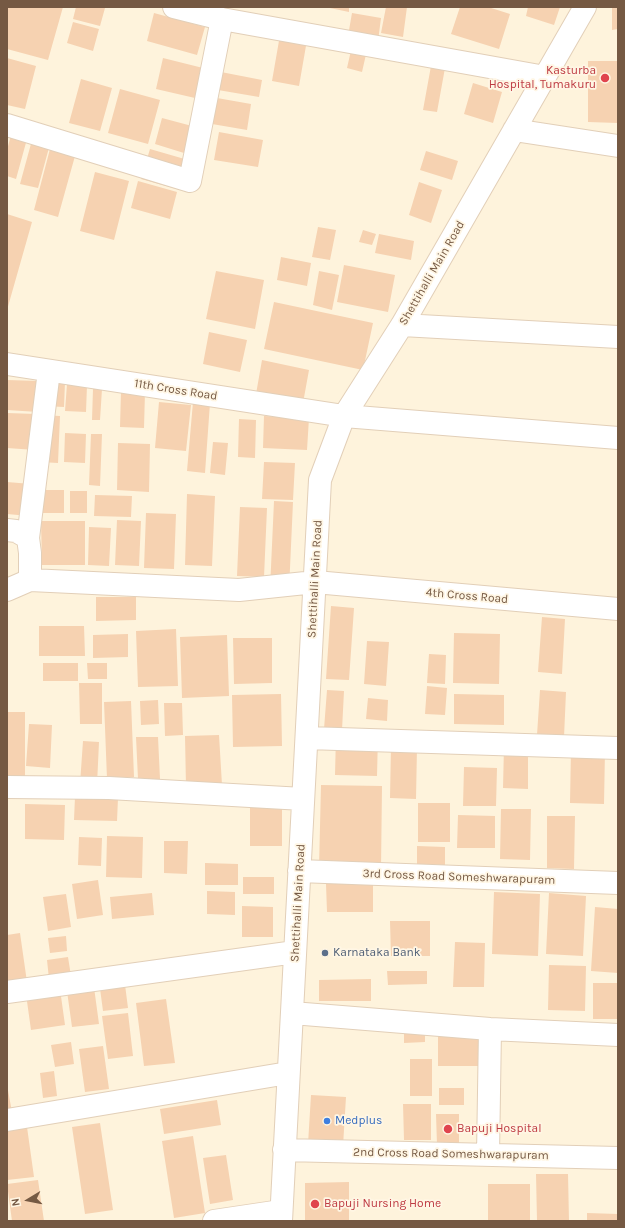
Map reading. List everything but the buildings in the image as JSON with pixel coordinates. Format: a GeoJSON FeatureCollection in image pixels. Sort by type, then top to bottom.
{"type":"FeatureCollection","features":[{"type":"Feature","properties":{"kind":"street"},"geometry":{"type":"LineString","coordinates":[[174,7],[222,19],[545,77]]}},
{"type":"Feature","properties":{"kind":"street","name":"Shettihalli Main Road"},"geometry":{"type":"LineString","coordinates":[[281,1216],[320,480],[344,416],[402,325],[585,7]]}},
{"type":"Feature","properties":{"kind":"street"},"geometry":{"type":"LineString","coordinates":[[7,125],[190,181],[222,19]]}},
{"type":"Feature","properties":{"kind":"street"},"geometry":{"type":"LineString","coordinates":[[514,130],[618,146]]}},
{"type":"Feature","properties":{"kind":"street"},"geometry":{"type":"LineString","coordinates":[[402,325],[618,337]]}},
{"type":"Feature","properties":{"kind":"street","name":"11th Cross Road"},"geometry":{"type":"LineString","coordinates":[[7,364],[344,416],[618,438]]}},
{"type":"Feature","properties":{"kind":"street"},"geometry":{"type":"LineString","coordinates":[[7,590],[30,580],[30,553],[28,538],[48,371]]}},
{"type":"Feature","properties":{"kind":"street"},"geometry":{"type":"LineString","coordinates":[[7,530],[16,531],[28,538]]}},
{"type":"Feature","properties":{"kind":"street","name":"4th Cross Road"},"geometry":{"type":"LineString","coordinates":[[30,580],[239,590],[315,582],[618,609]]}},
{"type":"Feature","properties":{"kind":"street"},"geometry":{"type":"LineString","coordinates":[[307,738],[618,748]]}},
{"type":"Feature","properties":{"kind":"street"},"geometry":{"type":"LineString","coordinates":[[7,787],[109,788],[303,799]]}},
{"type":"Feature","properties":{"kind":"street","name":"3rd Cross Road Someshwarapuram"},"geometry":{"type":"LineString","coordinates":[[299,871],[618,883]]}},
{"type":"Feature","properties":{"kind":"street"},"geometry":{"type":"LineString","coordinates":[[7,992],[295,952]]}},
{"type":"Feature","properties":{"kind":"street"},"geometry":{"type":"LineString","coordinates":[[292,1013],[490,1029],[618,1035]]}},
{"type":"Feature","properties":{"kind":"street"},"geometry":{"type":"LineString","coordinates":[[488,1154],[490,1029]]}},
{"type":"Feature","properties":{"kind":"street"},"geometry":{"type":"LineString","coordinates":[[7,1120],[288,1073]]}},
{"type":"Feature","properties":{"kind":"street","name":"2nd Cross Road Someshwarapuram"},"geometry":{"type":"LineString","coordinates":[[284,1150],[618,1158]]}},
{"type":"Feature","properties":{"kind":"street"},"geometry":{"type":"LineString","coordinates":[[214,1221],[281,1216]]}},
{"type":"Feature","properties":{"kind":"place","name":"Kasturba Hospital, Tumakuru"},"geometry":{"type":"Point","coordinates":[605,78]}},
{"type":"Feature","properties":{"kind":"place","name":"Karnataka Bank"},"geometry":{"type":"Point","coordinates":[325,953]}},
{"type":"Feature","properties":{"kind":"place","name":"Medplus"},"geometry":{"type":"Point","coordinates":[327,1121]}},
{"type":"Feature","properties":{"kind":"place","name":"Bapuji Hospital"},"geometry":{"type":"Point","coordinates":[448,1129]}},
{"type":"Feature","properties":{"kind":"place","name":"Bapuji Nursing Home"},"geometry":{"type":"Point","coordinates":[315,1204]}}]}
